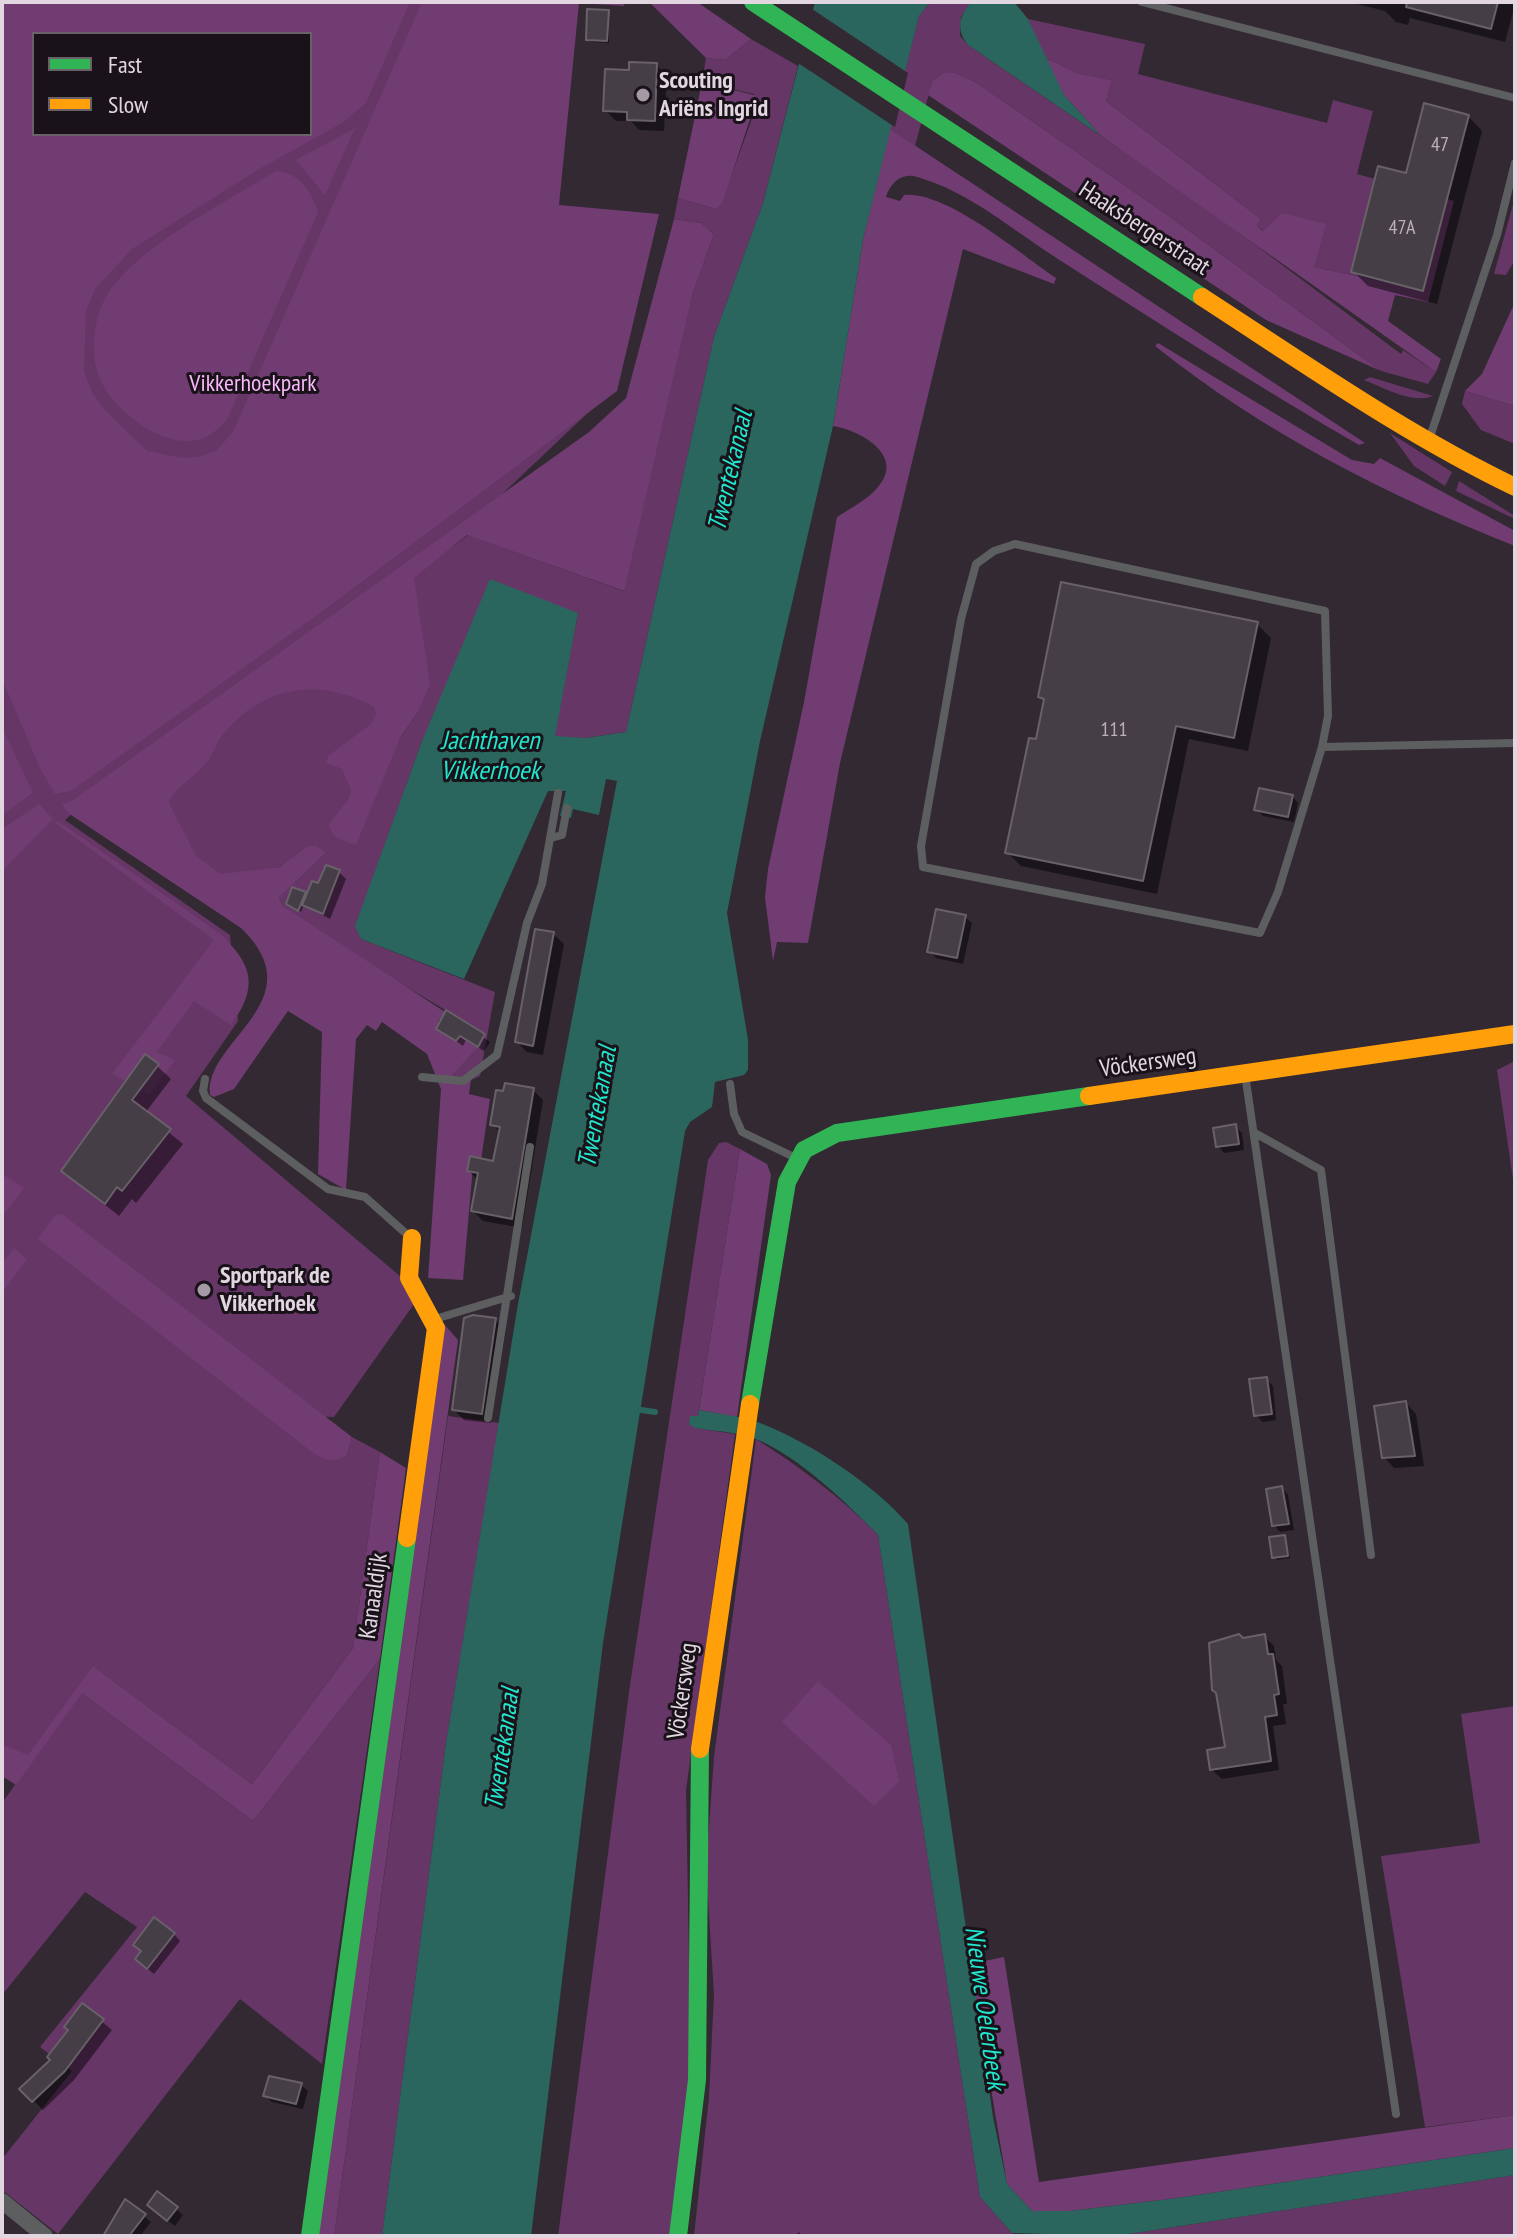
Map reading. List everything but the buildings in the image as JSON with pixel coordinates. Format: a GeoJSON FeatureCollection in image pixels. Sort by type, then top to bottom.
{"type":"FeatureCollection","features":[{"type":"Feature","properties":{"kind":"street","name":"Haaksbergerstraat"},"geometry":{"type":"LineString","coordinates":[[753,2],[1428,441],[1515,487]]}},
{"type":"Feature","properties":{"kind":"street","name":"Vöckersweg"},"geometry":{"type":"LineString","coordinates":[[678,2236],[697,2080],[697,1768],[743,1443],[787,1182],[795,1158],[817,1139],[837,1133],[1515,1034]]}},
{"type":"Feature","properties":{"kind":"street"},"geometry":{"type":"LineString","coordinates":[[412,1238],[409,1278],[434,1319]]}},
{"type":"Feature","properties":{"kind":"street","name":"Kanaaldijk"},"geometry":{"type":"LineString","coordinates":[[310,2236],[434,1319]]}},
{"type":"Feature","properties":{"kind":"street"},"geometry":{"type":"LineString","coordinates":[[2,2201],[45,2236]]}},
{"type":"Feature","properties":{"kind":"lane"},"geometry":{"type":"LineString","coordinates":[[1142,2],[1515,98]]}},
{"type":"Feature","properties":{"kind":"lane"},"geometry":{"type":"LineString","coordinates":[[1428,441],[1497,235],[1515,163]]}},
{"type":"Feature","properties":{"kind":"lane"},"geometry":{"type":"LineString","coordinates":[[1015,544],[1325,611],[1328,716],[1322,747],[1278,892],[1260,933],[923,867],[921,846],[961,619],[972,578],[976,564],[994,551],[1015,544]]}},
{"type":"Feature","properties":{"kind":"lane"},"geometry":{"type":"LineString","coordinates":[[1322,747],[1515,743]]}},
{"type":"Feature","properties":{"kind":"lane"},"geometry":{"type":"LineString","coordinates":[[422,1077],[463,1081],[497,1055],[551,838],[558,793]]}},
{"type":"Feature","properties":{"kind":"lane"},"geometry":{"type":"LineString","coordinates":[[551,838],[562,835],[567,808]]}},
{"type":"Feature","properties":{"kind":"lane"},"geometry":{"type":"LineString","coordinates":[[1245,1073],[1396,2114]]}},
{"type":"Feature","properties":{"kind":"lane"},"geometry":{"type":"LineString","coordinates":[[205,1079],[206,1098],[328,1189],[365,1197],[412,1238]]}},
{"type":"Feature","properties":{"kind":"lane"},"geometry":{"type":"LineString","coordinates":[[730,1084],[734,1114],[742,1132],[795,1158]]}},
{"type":"Feature","properties":{"kind":"lane"},"geometry":{"type":"LineString","coordinates":[[1255,1133],[1321,1170],[1371,1555]]}},
{"type":"Feature","properties":{"kind":"lane"},"geometry":{"type":"LineString","coordinates":[[488,1418],[530,1147]]}},
{"type":"Feature","properties":{"kind":"lane"},"geometry":{"type":"LineString","coordinates":[[434,1319],[507,1296]]}},
{"type":"Feature","properties":{"kind":"green space"},"geometry":{"type":"Polygon","coordinates":[[[2,2],[576,2],[556,209],[613,389],[422,570],[468,535],[623,591],[693,293],[714,234],[701,223],[674,219],[678,198],[716,209],[721,204],[754,113],[754,94],[702,82],[706,58],[725,60],[751,39],[798,66],[763,203],[714,337],[626,732],[586,738],[554,737],[578,613],[422,741],[356,925],[361,939],[495,992],[480,1076],[471,1080],[450,1076],[485,1034],[337,945],[283,906],[279,898],[326,853],[275,868],[233,898],[94,794],[65,820],[230,935],[238,1021],[186,1096],[400,1276],[414,1304],[334,1417],[284,1415],[347,1455],[352,1437],[380,1452],[353,1648],[252,1784],[94,1667],[28,1756],[2,1744],[2,2]],[[418,712],[392,713],[345,819],[418,712]]]}},
{"type":"Feature","properties":{"kind":"green space"},"geometry":{"type":"Polygon","coordinates":[[[930,2],[971,2],[961,17],[960,36],[968,45],[1205,207],[1401,354],[1403,350],[1436,372],[1428,384],[1381,371],[1166,214],[977,83],[956,73],[932,82],[915,146],[890,129],[919,16],[930,2]]]}},
{"type":"Feature","properties":{"kind":"green space"},"geometry":{"type":"Polygon","coordinates":[[[1028,19],[1145,44],[1138,74],[1327,123],[1333,100],[1373,111],[1357,174],[1441,197],[1385,282],[1314,267],[1282,214],[1264,231],[1257,226],[1261,219],[1106,101],[1110,80],[1080,74],[1043,57],[1028,19]]]}},
{"type":"Feature","properties":{"kind":"green space"},"geometry":{"type":"Polygon","coordinates":[[[1515,197],[1515,260],[1506,275],[1494,274],[1515,197]]]}},
{"type":"Feature","properties":{"kind":"green space"},"geometry":{"type":"Polygon","coordinates":[[[1370,377],[1433,396],[1416,398],[1398,394],[1364,380],[1370,377]]]}},
{"type":"Feature","properties":{"kind":"green space"},"geometry":{"type":"Polygon","coordinates":[[[1465,391],[1515,406],[1515,444],[1481,430],[1462,404],[1465,391]]]}},
{"type":"Feature","properties":{"kind":"green space"},"geometry":{"type":"Polygon","coordinates":[[[1390,433],[1452,472],[1445,486],[1414,466],[1390,433]]]}},
{"type":"Feature","properties":{"kind":"green space"},"geometry":{"type":"Polygon","coordinates":[[[1459,481],[1515,516],[1515,519],[1456,491],[1459,481]]]}},
{"type":"Feature","properties":{"kind":"green space"},"geometry":{"type":"Polygon","coordinates":[[[1515,1061],[1515,1193],[1497,1070],[1515,1061]]]}},
{"type":"Feature","properties":{"kind":"green space"},"geometry":{"type":"Polygon","coordinates":[[[726,1142],[740,1149],[698,1416],[691,1416],[689,1423],[696,1428],[735,1434],[686,1790],[691,2071],[670,2236],[558,2236],[630,1685],[708,1160],[719,1143],[726,1142]]]}},
{"type":"Feature","properties":{"kind":"green space"},"geometry":{"type":"Polygon","coordinates":[[[448,1416],[499,1423],[446,1743],[382,2236],[334,2236],[448,1416]]]}},
{"type":"Feature","properties":{"kind":"green space"},"geometry":{"type":"Polygon","coordinates":[[[756,1439],[820,1484],[878,1535],[980,2197],[1012,2233],[1020,2236],[803,2236],[799,2232],[795,2236],[694,2236],[709,2097],[714,1994],[706,1868],[714,1757],[756,1439]]]}},
{"type":"Feature","properties":{"kind":"green space"},"geometry":{"type":"Polygon","coordinates":[[[380,1659],[322,2064],[240,1999],[58,2234],[2,2190],[2,2159],[72,2071],[40,2047],[137,1927],[85,1892],[2,1995],[2,1803],[81,1692],[253,1821],[380,1659]]]}},
{"type":"Feature","properties":{"kind":"green space"},"geometry":{"type":"Polygon","coordinates":[[[1515,1706],[1515,2115],[1425,2127],[1381,1856],[1480,1843],[1461,1714],[1515,1706]]]}},
{"type":"Feature","properties":{"kind":"green space"},"geometry":{"type":"Polygon","coordinates":[[[1515,2175],[1515,2236],[1115,2236],[1515,2175]]]}},
{"type":"Feature","properties":{"kind":"shaded area","name":"Vikkerhoekpark"},"geometry":{"type":"Polygon","coordinates":[[[2,2],[410,2],[366,103],[342,123],[261,168],[132,249],[95,289],[86,311],[84,372],[93,394],[147,451],[182,458],[199,457],[217,450],[233,432],[422,2],[621,2],[625,6],[579,3],[559,205],[659,214],[617,391],[320,613],[71,791],[55,794],[40,768],[2,679],[2,2]]]}},
{"type":"Feature","properties":{"kind":"shaded area"},"geometry":{"type":"Polygon","coordinates":[[[649,2],[697,2],[751,39],[725,60],[706,58],[649,2]]]}},
{"type":"Feature","properties":{"kind":"shaded area"},"geometry":{"type":"Polygon","coordinates":[[[1043,57],[1080,74],[1111,80],[1106,101],[1261,219],[1257,226],[1263,231],[1282,213],[1326,224],[1314,267],[1385,282],[1393,258],[1441,197],[1454,201],[1428,302],[1395,295],[1388,321],[1441,359],[1436,372],[1100,135],[1064,95],[1043,57]]]}},
{"type":"Feature","properties":{"kind":"shaded area"},"geometry":{"type":"Polygon","coordinates":[[[944,73],[956,73],[977,83],[1166,214],[1381,371],[1266,320],[928,95],[932,82],[944,73]]]}},
{"type":"Feature","properties":{"kind":"shaded area"},"geometry":{"type":"Polygon","coordinates":[[[702,82],[754,95],[756,101],[722,204],[716,209],[678,198],[702,82]]]}},
{"type":"Feature","properties":{"kind":"shaded area"},"geometry":{"type":"Polygon","coordinates":[[[355,128],[325,195],[296,160],[355,128]]]}},
{"type":"Feature","properties":{"kind":"shaded area"},"geometry":{"type":"Polygon","coordinates":[[[890,129],[1365,443],[1359,445],[1245,377],[972,202],[936,183],[917,177],[906,176],[897,180],[886,197],[900,201],[904,195],[921,196],[941,203],[983,226],[1056,278],[1054,284],[963,249],[840,763],[808,943],[777,942],[773,961],[765,897],[768,869],[804,702],[837,517],[869,496],[885,475],[883,455],[876,446],[855,433],[833,426],[863,239],[890,129]]]}},
{"type":"Feature","properties":{"kind":"shaded area"},"geometry":{"type":"Polygon","coordinates":[[[276,171],[298,179],[312,197],[318,212],[227,420],[211,434],[191,441],[177,440],[149,430],[112,399],[98,374],[94,344],[102,305],[119,279],[159,244],[276,171]]]}},
{"type":"Feature","properties":{"kind":"shaded area"},"geometry":{"type":"Polygon","coordinates":[[[674,219],[701,223],[714,234],[693,293],[624,591],[467,535],[414,578],[430,684],[418,712],[400,738],[356,845],[338,838],[330,829],[329,824],[348,800],[351,790],[342,769],[326,763],[328,756],[371,724],[376,713],[374,707],[332,692],[292,691],[254,706],[221,737],[206,763],[169,803],[196,856],[221,874],[280,867],[308,846],[317,846],[326,853],[279,898],[283,906],[445,1012],[438,1022],[443,1025],[440,1031],[456,1041],[460,1036],[478,1047],[451,1076],[471,1080],[469,1094],[490,1099],[480,1167],[473,1166],[463,1280],[428,1278],[441,1089],[427,1054],[382,1022],[376,1031],[367,1025],[356,1039],[346,1190],[318,1174],[322,1032],[288,1011],[234,1089],[214,1097],[210,1095],[212,1075],[263,999],[267,977],[261,954],[241,928],[68,813],[62,804],[73,800],[589,432],[626,398],[674,219]]]}},
{"type":"Feature","properties":{"kind":"shaded area"},"geometry":{"type":"Polygon","coordinates":[[[1515,302],[1515,406],[1465,391],[1482,374],[1515,302]]]}},
{"type":"Feature","properties":{"kind":"shaded area"},"geometry":{"type":"Polygon","coordinates":[[[1158,343],[1352,460],[1374,464],[1380,458],[1515,531],[1515,546],[1420,505],[1328,460],[1239,407],[1155,346],[1158,343]]]}},
{"type":"Feature","properties":{"kind":"shaded area"},"geometry":{"type":"Polygon","coordinates":[[[2,727],[33,793],[2,815],[2,727]]]}},
{"type":"Feature","properties":{"kind":"shaded area"},"geometry":{"type":"Polygon","coordinates":[[[39,804],[53,819],[2,871],[2,829],[39,804]]]}},
{"type":"Feature","properties":{"kind":"shaded area"},"geometry":{"type":"Polygon","coordinates":[[[58,821],[219,933],[245,966],[248,976],[246,999],[231,1025],[194,1001],[157,1052],[175,1060],[149,1095],[112,1074],[214,940],[54,822],[58,821]]]}},
{"type":"Feature","properties":{"kind":"shaded area"},"geometry":{"type":"Polygon","coordinates":[[[740,1149],[767,1164],[771,1175],[737,1417],[699,1410],[740,1149]]]}},
{"type":"Feature","properties":{"kind":"shaded area"},"geometry":{"type":"Polygon","coordinates":[[[2,1174],[24,1188],[5,1213],[2,1211],[2,1174]]]}},
{"type":"Feature","properties":{"kind":"shaded area"},"geometry":{"type":"Polygon","coordinates":[[[62,1214],[352,1437],[347,1455],[329,1460],[312,1452],[38,1239],[55,1215],[62,1214]]]}},
{"type":"Feature","properties":{"kind":"shaded area"},"geometry":{"type":"Polygon","coordinates":[[[14,1248],[27,1259],[2,1293],[2,1264],[14,1248]]]}},
{"type":"Feature","properties":{"kind":"shaded area"},"geometry":{"type":"Polygon","coordinates":[[[444,1324],[458,1340],[334,2236],[316,2236],[444,1324]]]}},
{"type":"Feature","properties":{"kind":"shaded area"},"geometry":{"type":"Polygon","coordinates":[[[380,1452],[406,1468],[380,1659],[253,1821],[82,1693],[16,1785],[2,1776],[2,1744],[28,1755],[93,1666],[252,1784],[353,1648],[380,1452]]]}},
{"type":"Feature","properties":{"kind":"shaded area"},"geometry":{"type":"Polygon","coordinates":[[[818,1681],[891,1745],[899,1781],[874,1806],[782,1722],[818,1681]]]}},
{"type":"Feature","properties":{"kind":"shaded area"},"geometry":{"type":"Polygon","coordinates":[[[1004,1957],[1039,2182],[1515,2115],[1515,2148],[1178,2198],[1070,2211],[1032,2211],[1007,2184],[970,1964],[1004,1957]]]}},
{"type":"Feature","properties":{"kind":"water"},"geometry":{"type":"Polygon","coordinates":[[[815,2],[930,2],[919,16],[863,239],[833,426],[760,741],[727,913],[748,1040],[748,1070],[744,1075],[715,1082],[712,1107],[690,1122],[685,1131],[603,1643],[531,2236],[382,2236],[446,1743],[518,1304],[617,781],[606,779],[599,815],[573,809],[571,818],[560,816],[566,791],[548,791],[464,979],[361,939],[355,926],[422,741],[490,579],[578,613],[555,736],[586,738],[626,732],[714,337],[763,203],[815,2]]]}},
{"type":"Feature","properties":{"kind":"water"},"geometry":{"type":"Polygon","coordinates":[[[971,2],[1014,2],[1028,19],[1064,95],[1100,135],[968,45],[960,23],[971,2]]]}},
{"type":"Feature","properties":{"kind":"water"},"geometry":{"type":"Polygon","coordinates":[[[699,1410],[753,1421],[799,1441],[878,1494],[908,1524],[993,2117],[1007,2184],[1032,2211],[1070,2211],[1178,2198],[1515,2148],[1515,2175],[1115,2236],[1012,2233],[980,2197],[878,1535],[821,1481],[772,1447],[749,1437],[695,1428],[689,1424],[690,1416],[698,1416],[699,1410]]]}},
{"type":"Feature","properties":{"kind":"pier"},"geometry":{"type":"Polygon","coordinates":[[[809,7],[908,73],[895,127],[795,61],[809,7]]]}},
{"type":"Feature","properties":{"kind":"waterway","name":"Nieuwe Oelerbeek"},"geometry":{"type":"LineString","coordinates":[[641,1410],[655,1412]]}},
{"type":"Feature","properties":{"kind":"traffic: fast"},"geometry":{"type":"LineString","coordinates":[[753,2],[1202,297]]}},
{"type":"Feature","properties":{"kind":"traffic: fast"},"geometry":{"type":"LineString","coordinates":[[750,1404],[787,1182],[804,1150],[837,1133],[1089,1096]]}},
{"type":"Feature","properties":{"kind":"traffic: fast"},"geometry":{"type":"LineString","coordinates":[[310,2236],[407,1538]]}},
{"type":"Feature","properties":{"kind":"traffic: fast"},"geometry":{"type":"LineString","coordinates":[[678,2236],[697,2080],[700,1749]]}},
{"type":"Feature","properties":{"kind":"traffic: slow"},"geometry":{"type":"LineString","coordinates":[[1202,297],[1395,421],[1515,487]]}},
{"type":"Feature","properties":{"kind":"traffic: slow"},"geometry":{"type":"LineString","coordinates":[[1089,1096],[1515,1034]]}},
{"type":"Feature","properties":{"kind":"traffic: slow"},"geometry":{"type":"LineString","coordinates":[[407,1538],[436,1328],[409,1278],[412,1238]]}},
{"type":"Feature","properties":{"kind":"traffic: slow"},"geometry":{"type":"LineString","coordinates":[[700,1749],[750,1404]]}},
{"type":"Feature","properties":{"kind":"place","name":"Scouting Ariëns Ingrid"},"geometry":{"type":"Point","coordinates":[643,95]}},
{"type":"Feature","properties":{"kind":"place","name":"Sportpark de Vikkerhoek"},"geometry":{"type":"Point","coordinates":[204,1290]}},
{"type":"Feature","properties":{"kind":"water label","name":"Twentekanaal"},"geometry":{"type":"Point","coordinates":[731,471]}},
{"type":"Feature","properties":{"kind":"water label","name":"Jachthaven Vikkerhoek"},"geometry":{"type":"Point","coordinates":[490,757]}},
{"type":"Feature","properties":{"kind":"water label","name":"Twentekanaal"},"geometry":{"type":"Point","coordinates":[598,1107]}},
{"type":"Feature","properties":{"kind":"water label","name":"Twentekanaal"},"geometry":{"type":"Point","coordinates":[503,1749]}}]}
